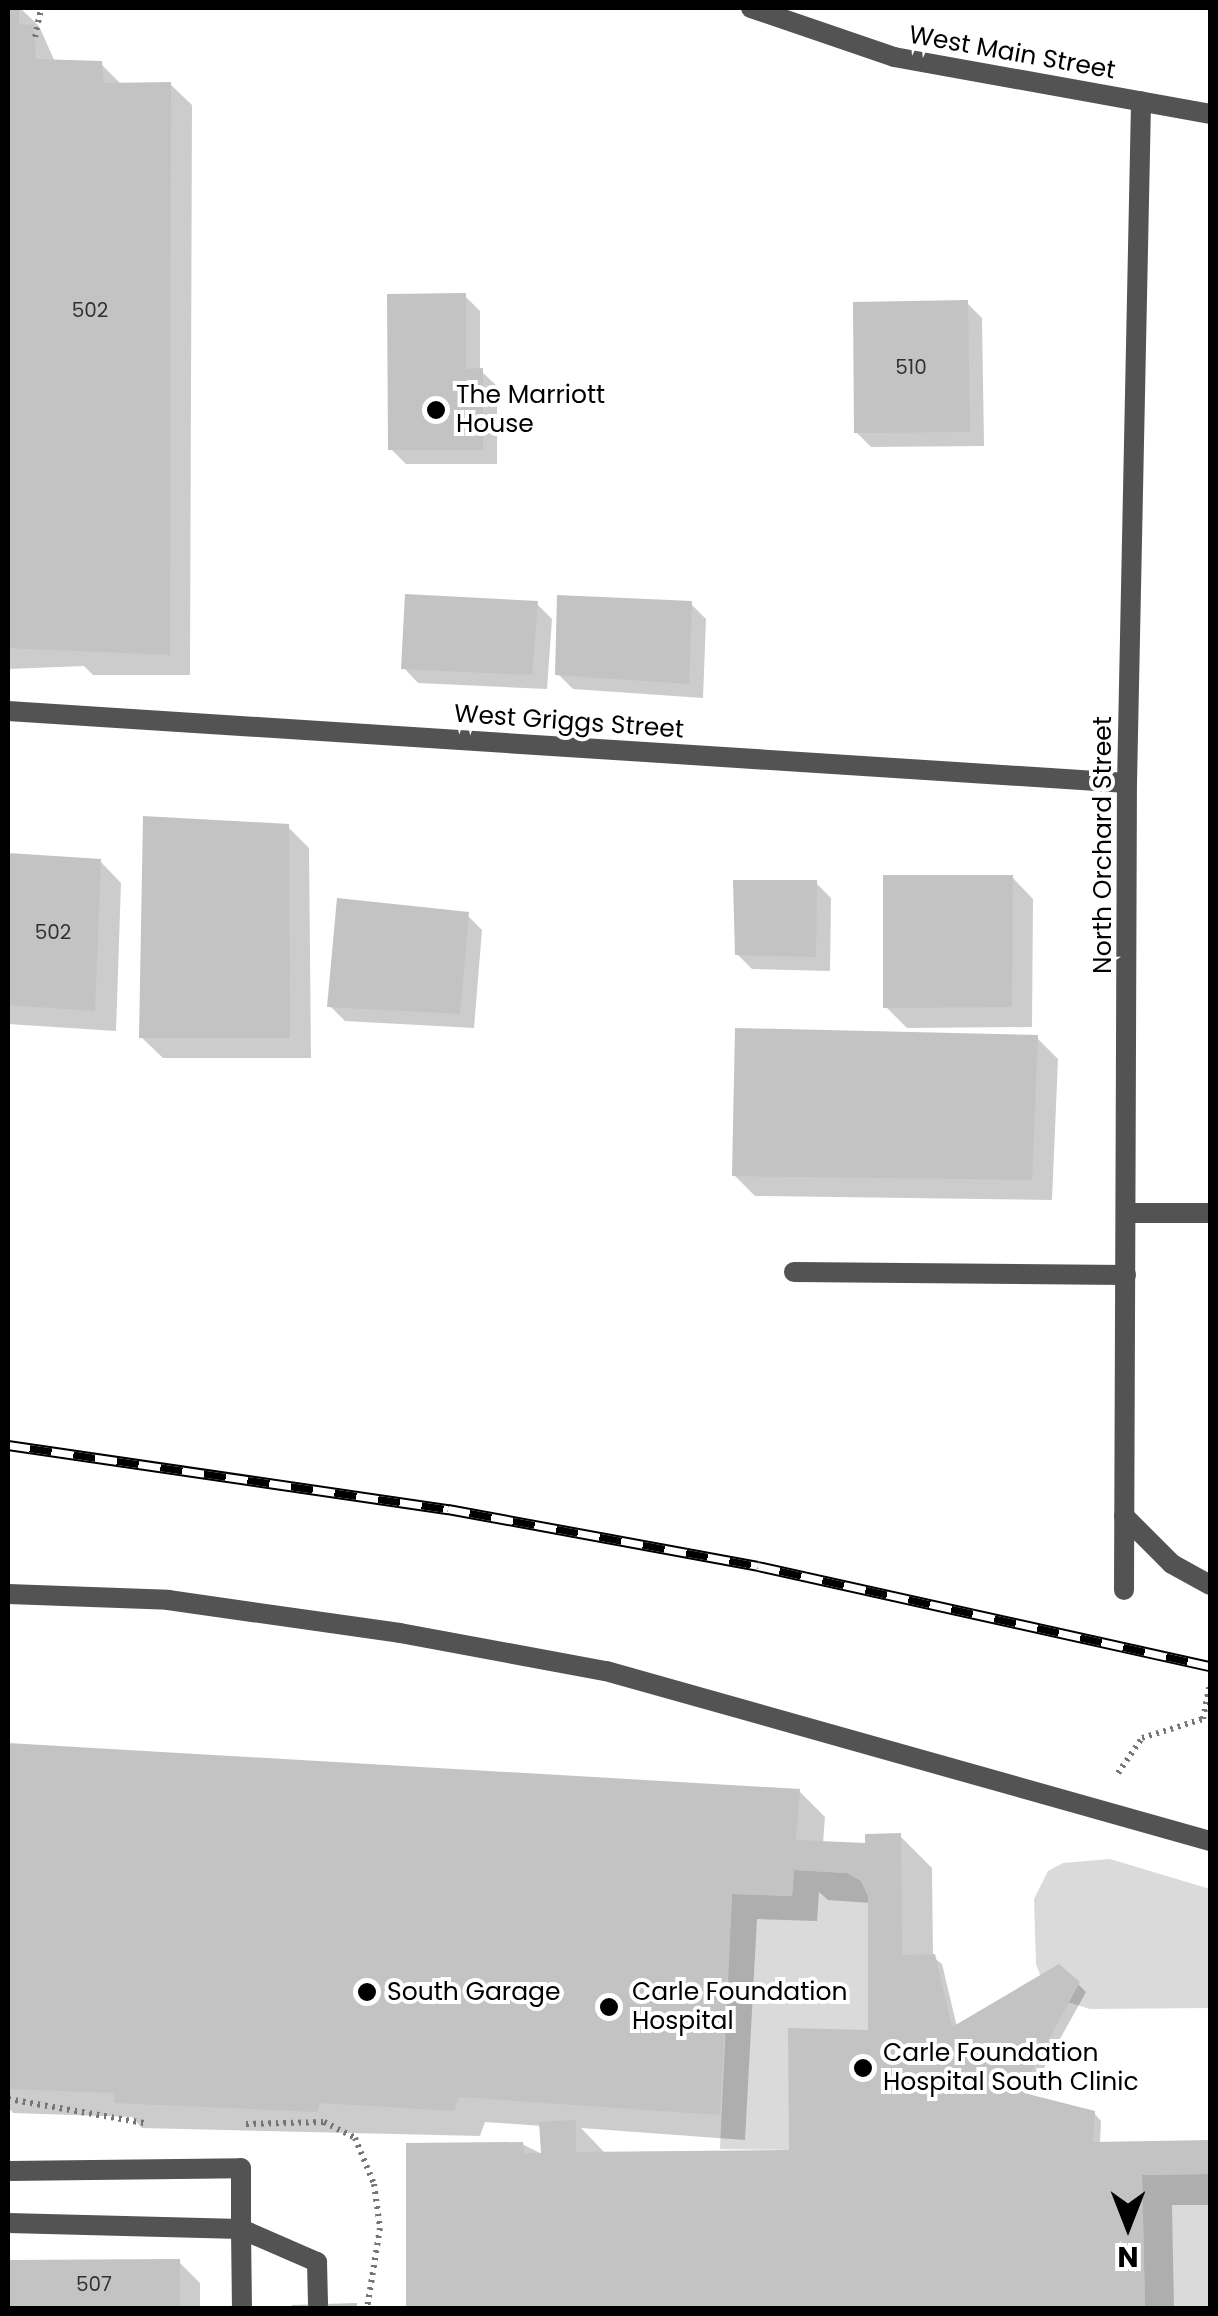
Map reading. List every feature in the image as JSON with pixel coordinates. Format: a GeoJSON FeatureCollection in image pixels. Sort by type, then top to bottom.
{"type":"FeatureCollection","features":[{"type":"Feature","properties":{"kind":"street","name":"West Main Street"},"geometry":{"type":"LineString","coordinates":[[751,8],[894,57],[1210,114]]}},
{"type":"Feature","properties":{"kind":"street","name":"North Orchard Street"},"geometry":{"type":"LineString","coordinates":[[1124,1590],[1127,783],[1141,101]]}},
{"type":"Feature","properties":{"kind":"street","name":"West Griggs Street"},"geometry":{"type":"LineString","coordinates":[[8,711],[1127,783]]}},
{"type":"Feature","properties":{"kind":"street"},"geometry":{"type":"LineString","coordinates":[[1127,1214],[1210,1214]]}},
{"type":"Feature","properties":{"kind":"street"},"geometry":{"type":"LineString","coordinates":[[794,1272],[1126,1275]]}},
{"type":"Feature","properties":{"kind":"street"},"geometry":{"type":"LineString","coordinates":[[1124,1516],[1172,1564],[1210,1586]]}},
{"type":"Feature","properties":{"kind":"street"},"geometry":{"type":"LineString","coordinates":[[8,1594],[168,1600],[400,1633],[606,1671],[1210,1841]]}},
{"type":"Feature","properties":{"kind":"street"},"geometry":{"type":"LineString","coordinates":[[8,2171],[241,2168],[242,2308]]}},
{"type":"Feature","properties":{"kind":"street"},"geometry":{"type":"LineString","coordinates":[[8,2223],[241,2229],[317,2262],[318,2304]]}},
{"type":"Feature","properties":{"kind":"path"},"geometry":{"type":"LineString","coordinates":[[34,37],[40,8]]}},
{"type":"Feature","properties":{"kind":"path"},"geometry":{"type":"LineString","coordinates":[[1094,1807],[1142,1738],[1203,1719],[1210,1682]]}},
{"type":"Feature","properties":{"kind":"shaded area"},"geometry":{"type":"Polygon","coordinates":[[[1110,1859],[1210,1889],[1210,2008],[1090,2009],[1048,1996],[1036,1964],[1034,1899],[1048,1871],[1063,1863],[1110,1859]]]}},
{"type":"Feature","properties":{"kind":"shaded area"},"geometry":{"type":"Polygon","coordinates":[[[794,1870],[847,1873],[861,1881],[868,1896],[868,2030],[789,2150],[720,2149],[732,1894],[792,1896],[794,1870]]]}},
{"type":"Feature","properties":{"kind":"shaded area"},"geometry":{"type":"Polygon","coordinates":[[[1210,2174],[1210,2308],[1145,2308],[1142,2175],[1210,2174]]]}},
{"type":"Feature","properties":{"kind":"building"},"geometry":{"type":"Polygon","coordinates":[[[8,8],[19,8],[19,24],[34,25],[36,59],[102,61],[104,83],[171,82],[170,655],[8,648],[8,8]]]}},
{"type":"Feature","properties":{"kind":"building","name":"The Marriott House"},"geometry":{"type":"Polygon","coordinates":[[[466,293],[466,369],[483,368],[483,450],[388,450],[387,294],[466,293]]]}},
{"type":"Feature","properties":{"kind":"building"},"geometry":{"type":"Polygon","coordinates":[[[968,300],[970,432],[854,433],[853,302],[968,300]]]}},
{"type":"Feature","properties":{"kind":"building"},"geometry":{"type":"Polygon","coordinates":[[[405,594],[538,601],[532,675],[401,669],[405,594]]]}},
{"type":"Feature","properties":{"kind":"building"},"geometry":{"type":"Polygon","coordinates":[[[557,595],[692,601],[689,684],[555,675],[557,595]]]}},
{"type":"Feature","properties":{"kind":"building"},"geometry":{"type":"Polygon","coordinates":[[[143,816],[289,824],[290,1038],[139,1038],[143,816]]]}},
{"type":"Feature","properties":{"kind":"building"},"geometry":{"type":"Polygon","coordinates":[[[8,853],[101,859],[95,1011],[8,1005],[8,853]]]}},
{"type":"Feature","properties":{"kind":"building"},"geometry":{"type":"Polygon","coordinates":[[[883,875],[1013,875],[1012,1007],[883,1008],[883,875]]]}},
{"type":"Feature","properties":{"kind":"building"},"geometry":{"type":"Polygon","coordinates":[[[733,880],[817,880],[816,957],[735,955],[733,880]]]}},
{"type":"Feature","properties":{"kind":"building"},"geometry":{"type":"Polygon","coordinates":[[[337,898],[469,912],[460,1014],[327,1007],[337,898]]]}},
{"type":"Feature","properties":{"kind":"building"},"geometry":{"type":"Polygon","coordinates":[[[735,1028],[1038,1035],[1032,1180],[732,1176],[735,1028]]]}},
{"type":"Feature","properties":{"kind":"building","name":"Carle Foundation Hospital"},"geometry":{"type":"Polygon","coordinates":[[[8,1743],[800,1789],[796,1840],[865,1843],[865,1834],[901,1833],[902,1955],[935,1954],[952,2027],[1059,1964],[1080,1982],[1020,2092],[1095,2111],[1093,2142],[1210,2140],[1210,2174],[1142,2175],[1145,2308],[406,2308],[406,2143],[523,2142],[524,2153],[541,2153],[539,2122],[576,2120],[576,2152],[789,2150],[788,2028],[868,2030],[868,1896],[861,1881],[847,1873],[794,1870],[792,1896],[732,1894],[720,2115],[459,2097],[454,2111],[320,2103],[317,2112],[114,2103],[115,2093],[8,2089],[8,1743]]]}},
{"type":"Feature","properties":{"kind":"building"},"geometry":{"type":"Polygon","coordinates":[[[180,2259],[180,2308],[8,2308],[8,2260],[180,2259]]]}},
{"type":"Feature","properties":{"kind":"building"},"geometry":{"type":"Polygon","coordinates":[[[357,2303],[357,2308],[292,2308],[292,2305],[357,2303]]]}},
{"type":"Feature","properties":{"kind":"railway"},"geometry":{"type":"LineString","coordinates":[[8,1445],[448,1509],[758,1566],[1210,1666]]}},
{"type":"Feature","properties":{"kind":"place","name":"The Marriott House"},"geometry":{"type":"Point","coordinates":[436,410]}},
{"type":"Feature","properties":{"kind":"place","name":"South Garage"},"geometry":{"type":"Point","coordinates":[367,1992]}},
{"type":"Feature","properties":{"kind":"place","name":"Carle Foundation Hospital"},"geometry":{"type":"Point","coordinates":[609,2007]}},
{"type":"Feature","properties":{"kind":"place","name":"Carle Foundation Hospital South Clinic"},"geometry":{"type":"Point","coordinates":[863,2068]}}]}
